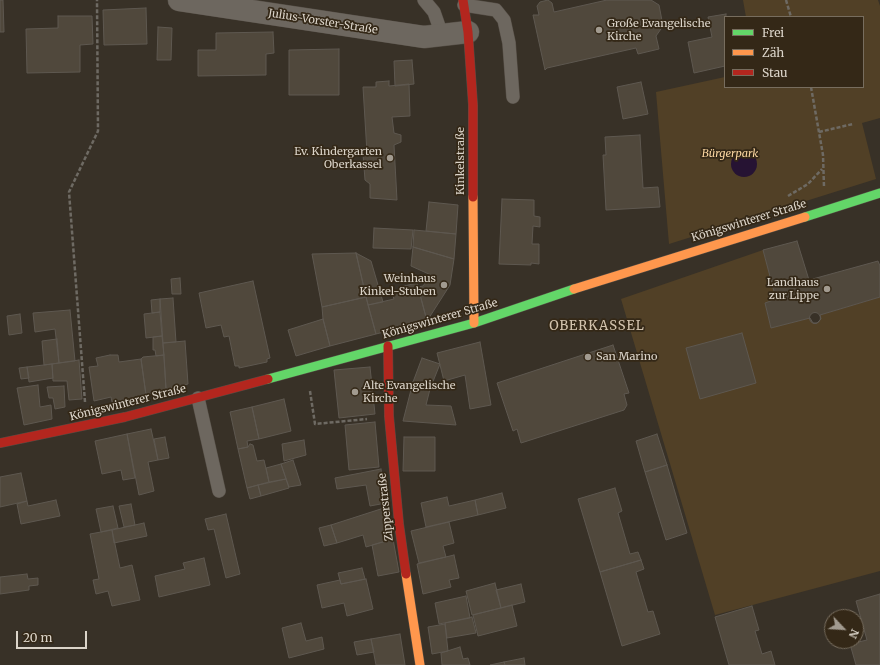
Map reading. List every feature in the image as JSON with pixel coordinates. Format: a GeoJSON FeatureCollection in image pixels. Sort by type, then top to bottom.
{"type":"FeatureCollection","features":[{"type":"Feature","properties":{"kind":"main road","name":"Kinkelstraße"},"geometry":{"type":"LineString","coordinates":[[464,3],[468,32],[472,104],[474,323]]}},
{"type":"Feature","properties":{"kind":"main road","name":"Königswinterer Straße"},"geometry":{"type":"LineString","coordinates":[[0,443],[87,426],[198,398],[474,323],[598,280],[880,193]]}},
{"type":"Feature","properties":{"kind":"main road","name":"Zipperstraße"},"geometry":{"type":"LineString","coordinates":[[388,346],[389,416],[399,524],[420,665]]}},
{"type":"Feature","properties":{"kind":"street","name":"Julius-Vorster-Straße"},"geometry":{"type":"LineString","coordinates":[[179,0],[424,37],[468,32]]}},
{"type":"Feature","properties":{"kind":"lane"},"geometry":{"type":"LineString","coordinates":[[424,0],[434,12],[442,35]]}},
{"type":"Feature","properties":{"kind":"lane"},"geometry":{"type":"LineString","coordinates":[[464,3],[496,10],[504,20],[509,43],[513,97]]}},
{"type":"Feature","properties":{"kind":"lane"},"geometry":{"type":"LineString","coordinates":[[198,398],[219,491]]}},
{"type":"Feature","properties":{"kind":"path"},"geometry":{"type":"LineString","coordinates":[[87,426],[69,192],[98,131],[97,0]]}},
{"type":"Feature","properties":{"kind":"path"},"geometry":{"type":"LineString","coordinates":[[786,0],[791,16]]}},
{"type":"Feature","properties":{"kind":"path"},"geometry":{"type":"LineString","coordinates":[[811,88],[823,155],[822,169],[827,209]]}},
{"type":"Feature","properties":{"kind":"path"},"geometry":{"type":"LineString","coordinates":[[819,132],[853,124]]}},
{"type":"Feature","properties":{"kind":"path"},"geometry":{"type":"LineString","coordinates":[[781,198],[808,184],[822,169]]}},
{"type":"Feature","properties":{"kind":"path"},"geometry":{"type":"LineString","coordinates":[[306,369],[315,424],[389,416]]}},
{"type":"Feature","properties":{"kind":"green space","name":"Bürgerpark"},"geometry":{"type":"Polygon","coordinates":[[[743,0],[878,0],[880,6],[880,118],[862,123],[876,179],[669,244],[656,92],[724,77],[724,88],[864,88],[864,16],[746,16],[743,0]]]}},
{"type":"Feature","properties":{"kind":"green space"},"geometry":{"type":"Polygon","coordinates":[[[763,250],[776,299],[765,303],[771,328],[810,318],[813,323],[817,323],[821,319],[820,315],[880,297],[880,571],[715,615],[621,299],[763,250]]]}},
{"type":"Feature","properties":{"kind":"shaded area"},"geometry":{"type":"Polygon","coordinates":[[[744,151],[753,155],[757,164],[753,173],[744,177],[735,173],[731,164],[735,155],[744,151]]]}},
{"type":"Feature","properties":{"kind":"building"},"geometry":{"type":"Polygon","coordinates":[[[0,0],[3,0],[4,32],[0,32],[0,0]]]}},
{"type":"Feature","properties":{"kind":"building","name":"Große Evangelische Kirche"},"geometry":{"type":"Polygon","coordinates":[[[548,0],[552,3],[554,12],[607,0],[651,0],[659,5],[663,26],[656,36],[659,49],[638,54],[636,48],[547,68],[545,70],[533,15],[539,15],[537,6],[540,2],[548,0]]]}},
{"type":"Feature","properties":{"kind":"building"},"geometry":{"type":"Polygon","coordinates":[[[146,8],[147,44],[104,45],[103,10],[146,8]]]}},
{"type":"Feature","properties":{"kind":"building"},"geometry":{"type":"Polygon","coordinates":[[[726,14],[726,16],[724,16],[724,66],[694,73],[688,42],[712,37],[708,17],[726,14]]]}},
{"type":"Feature","properties":{"kind":"building"},"geometry":{"type":"Polygon","coordinates":[[[58,16],[92,16],[93,44],[80,45],[80,72],[27,73],[26,29],[58,28],[58,16]]]}},
{"type":"Feature","properties":{"kind":"building"},"geometry":{"type":"Polygon","coordinates":[[[158,27],[172,28],[171,60],[157,60],[158,27]]]}},
{"type":"Feature","properties":{"kind":"building"},"geometry":{"type":"Polygon","coordinates":[[[273,32],[274,53],[266,54],[266,75],[198,76],[198,50],[216,50],[216,33],[273,32]]]}},
{"type":"Feature","properties":{"kind":"building"},"geometry":{"type":"Polygon","coordinates":[[[339,49],[339,95],[289,95],[289,50],[339,49]]]}},
{"type":"Feature","properties":{"kind":"building"},"geometry":{"type":"Polygon","coordinates":[[[412,60],[414,84],[395,86],[394,61],[412,60]]]}},
{"type":"Feature","properties":{"kind":"building"},"geometry":{"type":"Polygon","coordinates":[[[389,81],[389,86],[409,84],[410,116],[392,117],[394,133],[401,135],[401,142],[394,145],[397,200],[370,198],[370,184],[365,180],[363,154],[367,153],[363,87],[376,87],[376,82],[389,81]]]}},
{"type":"Feature","properties":{"kind":"building"},"geometry":{"type":"Polygon","coordinates":[[[641,82],[648,114],[623,119],[617,87],[641,82]]]}},
{"type":"Feature","properties":{"kind":"building"},"geometry":{"type":"Polygon","coordinates":[[[640,135],[643,188],[658,187],[660,207],[606,210],[603,155],[606,155],[605,137],[640,135]]]}},
{"type":"Feature","properties":{"kind":"building"},"geometry":{"type":"Polygon","coordinates":[[[502,199],[534,200],[534,216],[540,217],[540,227],[533,226],[532,244],[539,244],[539,264],[499,264],[502,199]]]}},
{"type":"Feature","properties":{"kind":"building"},"geometry":{"type":"Polygon","coordinates":[[[429,202],[458,205],[456,234],[426,231],[429,202]]]}},
{"type":"Feature","properties":{"kind":"building"},"geometry":{"type":"Polygon","coordinates":[[[374,228],[413,230],[411,249],[373,248],[374,228]]]}},
{"type":"Feature","properties":{"kind":"building"},"geometry":{"type":"Polygon","coordinates":[[[414,230],[456,234],[454,259],[413,247],[414,230]]]}},
{"type":"Feature","properties":{"kind":"building","name":"Landhaus zur Lippe"},"geometry":{"type":"Polygon","coordinates":[[[797,241],[809,280],[878,261],[880,266],[880,297],[820,315],[821,319],[817,323],[813,323],[810,318],[771,328],[765,303],[776,299],[763,250],[797,241]]]}},
{"type":"Feature","properties":{"kind":"building"},"geometry":{"type":"Polygon","coordinates":[[[413,247],[454,259],[450,285],[427,321],[418,287],[423,286],[431,275],[411,266],[413,247]]]}},
{"type":"Feature","properties":{"kind":"building"},"geometry":{"type":"Polygon","coordinates":[[[356,253],[366,297],[322,307],[312,254],[356,253]]]}},
{"type":"Feature","properties":{"kind":"building"},"geometry":{"type":"Polygon","coordinates":[[[356,253],[371,261],[383,302],[368,305],[356,253]]]}},
{"type":"Feature","properties":{"kind":"building"},"geometry":{"type":"Polygon","coordinates":[[[180,278],[181,294],[172,294],[171,279],[180,278]]]}},
{"type":"Feature","properties":{"kind":"building"},"geometry":{"type":"Polygon","coordinates":[[[253,281],[270,358],[267,359],[267,362],[239,368],[239,366],[235,366],[229,336],[224,337],[221,325],[206,328],[199,293],[253,281]]]}},
{"type":"Feature","properties":{"kind":"building"},"geometry":{"type":"Polygon","coordinates":[[[417,283],[427,321],[376,334],[368,305],[394,299],[392,293],[401,291],[400,287],[417,283]]]}},
{"type":"Feature","properties":{"kind":"building"},"geometry":{"type":"Polygon","coordinates":[[[366,297],[376,334],[330,346],[323,319],[322,307],[366,297]]]}},
{"type":"Feature","properties":{"kind":"building"},"geometry":{"type":"Polygon","coordinates":[[[173,298],[176,342],[163,343],[160,299],[173,298]]]}},
{"type":"Feature","properties":{"kind":"building"},"geometry":{"type":"Polygon","coordinates":[[[160,299],[160,312],[152,313],[151,300],[160,299]]]}},
{"type":"Feature","properties":{"kind":"building"},"geometry":{"type":"Polygon","coordinates":[[[70,310],[75,361],[59,363],[55,329],[35,332],[33,313],[70,310]]]}},
{"type":"Feature","properties":{"kind":"building"},"geometry":{"type":"Polygon","coordinates":[[[160,312],[162,336],[146,338],[144,314],[160,312]]]}},
{"type":"Feature","properties":{"kind":"building"},"geometry":{"type":"Polygon","coordinates":[[[813,313],[817,313],[819,314],[819,322],[813,323],[810,320],[810,316],[813,313]]]}},
{"type":"Feature","properties":{"kind":"building"},"geometry":{"type":"Polygon","coordinates":[[[20,314],[22,333],[9,335],[7,316],[20,314]]]}},
{"type":"Feature","properties":{"kind":"building"},"geometry":{"type":"Polygon","coordinates":[[[323,319],[330,346],[296,356],[288,330],[323,319]]]}},
{"type":"Feature","properties":{"kind":"building"},"geometry":{"type":"Polygon","coordinates":[[[742,333],[756,383],[700,399],[686,348],[742,333]]]}},
{"type":"Feature","properties":{"kind":"building"},"geometry":{"type":"Polygon","coordinates":[[[162,336],[164,355],[156,356],[155,350],[153,350],[153,337],[162,336]]]}},
{"type":"Feature","properties":{"kind":"building"},"geometry":{"type":"Polygon","coordinates":[[[57,339],[59,363],[44,365],[42,341],[57,339]]]}},
{"type":"Feature","properties":{"kind":"building"},"geometry":{"type":"Polygon","coordinates":[[[185,341],[188,384],[166,389],[163,343],[185,341]]]}},
{"type":"Feature","properties":{"kind":"building"},"geometry":{"type":"Polygon","coordinates":[[[480,342],[491,405],[470,409],[465,375],[444,381],[437,353],[480,342]]]}},
{"type":"Feature","properties":{"kind":"building"},"geometry":{"type":"Polygon","coordinates":[[[613,345],[629,393],[624,394],[627,405],[624,410],[521,443],[517,429],[513,431],[497,383],[613,345]]]}},
{"type":"Feature","properties":{"kind":"building"},"geometry":{"type":"Polygon","coordinates":[[[118,355],[119,362],[141,359],[146,395],[112,402],[111,397],[94,401],[89,367],[98,366],[96,358],[118,355]]]}},
{"type":"Feature","properties":{"kind":"building"},"geometry":{"type":"Polygon","coordinates":[[[164,355],[166,389],[146,395],[141,359],[143,357],[164,355]]]}},
{"type":"Feature","properties":{"kind":"building"},"geometry":{"type":"Polygon","coordinates":[[[422,358],[440,364],[430,389],[413,382],[422,358]]]}},
{"type":"Feature","properties":{"kind":"building"},"geometry":{"type":"Polygon","coordinates":[[[79,360],[82,399],[69,400],[67,381],[53,381],[52,364],[79,360]]]}},
{"type":"Feature","properties":{"kind":"building"},"geometry":{"type":"Polygon","coordinates":[[[52,364],[53,378],[29,382],[27,367],[52,364]]]}},
{"type":"Feature","properties":{"kind":"building"},"geometry":{"type":"Polygon","coordinates":[[[27,367],[29,378],[21,379],[19,368],[27,367]]]}},
{"type":"Feature","properties":{"kind":"building","name":"Alte Evangelische Kirche"},"geometry":{"type":"Polygon","coordinates":[[[370,367],[375,414],[339,418],[334,370],[370,367]]]}},
{"type":"Feature","properties":{"kind":"building"},"geometry":{"type":"Polygon","coordinates":[[[413,382],[430,389],[426,405],[451,406],[456,425],[403,421],[413,382]]]}},
{"type":"Feature","properties":{"kind":"building"},"geometry":{"type":"Polygon","coordinates":[[[38,385],[40,407],[51,405],[52,419],[24,425],[17,388],[38,385]]]}},
{"type":"Feature","properties":{"kind":"building"},"geometry":{"type":"Polygon","coordinates":[[[64,386],[65,407],[55,409],[53,398],[49,398],[47,387],[64,386]]]}},
{"type":"Feature","properties":{"kind":"building"},"geometry":{"type":"Polygon","coordinates":[[[284,399],[291,431],[259,439],[252,407],[284,399]]]}},
{"type":"Feature","properties":{"kind":"building"},"geometry":{"type":"Polygon","coordinates":[[[252,407],[259,439],[247,441],[248,447],[238,449],[230,412],[252,407]]]}},
{"type":"Feature","properties":{"kind":"building"},"geometry":{"type":"Polygon","coordinates":[[[375,422],[379,467],[349,470],[345,425],[375,422]]]}},
{"type":"Feature","properties":{"kind":"building"},"geometry":{"type":"Polygon","coordinates":[[[151,429],[158,460],[148,462],[154,491],[139,495],[127,434],[151,429]]]}},
{"type":"Feature","properties":{"kind":"building"},"geometry":{"type":"Polygon","coordinates":[[[127,434],[135,478],[123,480],[121,470],[102,474],[95,441],[127,434]]]}},
{"type":"Feature","properties":{"kind":"building"},"geometry":{"type":"Polygon","coordinates":[[[657,434],[667,465],[645,472],[636,441],[657,434]]]}},
{"type":"Feature","properties":{"kind":"building"},"geometry":{"type":"Polygon","coordinates":[[[165,437],[169,458],[158,460],[154,439],[165,437]]]}},
{"type":"Feature","properties":{"kind":"building"},"geometry":{"type":"Polygon","coordinates":[[[404,437],[435,437],[435,471],[403,471],[404,437]]]}},
{"type":"Feature","properties":{"kind":"building"},"geometry":{"type":"Polygon","coordinates":[[[304,440],[306,455],[284,461],[282,444],[304,440]]]}},
{"type":"Feature","properties":{"kind":"building"},"geometry":{"type":"Polygon","coordinates":[[[250,444],[253,445],[257,461],[264,460],[269,482],[247,488],[238,449],[248,447],[250,444]]]}},
{"type":"Feature","properties":{"kind":"building"},"geometry":{"type":"Polygon","coordinates":[[[293,460],[301,485],[289,487],[281,464],[293,460]]]}},
{"type":"Feature","properties":{"kind":"building"},"geometry":{"type":"Polygon","coordinates":[[[281,464],[286,479],[269,482],[266,468],[281,464]]]}},
{"type":"Feature","properties":{"kind":"building"},"geometry":{"type":"Polygon","coordinates":[[[667,465],[687,533],[666,540],[645,472],[667,465]]]}},
{"type":"Feature","properties":{"kind":"building"},"geometry":{"type":"Polygon","coordinates":[[[381,469],[386,503],[370,506],[366,485],[337,489],[335,478],[381,469]]]}},
{"type":"Feature","properties":{"kind":"building"},"geometry":{"type":"Polygon","coordinates":[[[21,473],[27,501],[0,507],[0,477],[21,473]]]}},
{"type":"Feature","properties":{"kind":"building"},"geometry":{"type":"Polygon","coordinates":[[[286,479],[289,488],[261,496],[258,485],[286,479]]]}},
{"type":"Feature","properties":{"kind":"building"},"geometry":{"type":"Polygon","coordinates":[[[258,485],[261,496],[250,499],[247,488],[258,485]]]}},
{"type":"Feature","properties":{"kind":"building"},"geometry":{"type":"Polygon","coordinates":[[[615,488],[622,511],[618,513],[630,554],[638,552],[641,560],[600,572],[578,499],[615,488]]]}},
{"type":"Feature","properties":{"kind":"building"},"geometry":{"type":"Polygon","coordinates":[[[502,493],[506,508],[478,515],[475,500],[502,493]]]}},
{"type":"Feature","properties":{"kind":"building"},"geometry":{"type":"Polygon","coordinates":[[[447,497],[449,506],[475,500],[478,515],[426,527],[421,503],[447,497]]]}},
{"type":"Feature","properties":{"kind":"building"},"geometry":{"type":"Polygon","coordinates":[[[56,500],[60,516],[21,524],[17,504],[27,501],[28,506],[56,500]]]}},
{"type":"Feature","properties":{"kind":"building"},"geometry":{"type":"Polygon","coordinates":[[[131,504],[135,525],[124,527],[119,506],[131,504]]]}},
{"type":"Feature","properties":{"kind":"building"},"geometry":{"type":"Polygon","coordinates":[[[113,506],[118,528],[101,532],[96,509],[113,506]]]}},
{"type":"Feature","properties":{"kind":"building"},"geometry":{"type":"Polygon","coordinates":[[[387,507],[393,539],[366,547],[363,535],[337,543],[331,525],[387,507]]]}},
{"type":"Feature","properties":{"kind":"building"},"geometry":{"type":"Polygon","coordinates":[[[226,514],[240,574],[226,578],[214,529],[208,530],[205,519],[226,514]]]}},
{"type":"Feature","properties":{"kind":"building"},"geometry":{"type":"Polygon","coordinates":[[[449,522],[454,543],[443,546],[446,557],[419,563],[411,531],[449,522]]]}},
{"type":"Feature","properties":{"kind":"building"},"geometry":{"type":"Polygon","coordinates":[[[144,523],[147,536],[114,543],[112,530],[144,523]]]}},
{"type":"Feature","properties":{"kind":"building"},"geometry":{"type":"Polygon","coordinates":[[[331,525],[337,543],[324,546],[319,528],[331,525]]]}},
{"type":"Feature","properties":{"kind":"building"},"geometry":{"type":"Polygon","coordinates":[[[112,530],[120,568],[132,565],[140,600],[112,606],[108,591],[96,594],[93,580],[99,579],[90,534],[112,530]]]}},
{"type":"Feature","properties":{"kind":"building"},"geometry":{"type":"Polygon","coordinates":[[[393,539],[399,572],[378,576],[372,545],[393,539]]]}},
{"type":"Feature","properties":{"kind":"building"},"geometry":{"type":"Polygon","coordinates":[[[454,555],[459,578],[449,580],[451,587],[423,594],[417,564],[454,555]]]}},
{"type":"Feature","properties":{"kind":"building"},"geometry":{"type":"Polygon","coordinates":[[[204,558],[210,585],[159,597],[155,576],[185,569],[183,563],[204,558]]]}},
{"type":"Feature","properties":{"kind":"building"},"geometry":{"type":"Polygon","coordinates":[[[641,560],[644,569],[636,572],[648,612],[653,611],[660,634],[622,646],[600,572],[641,560]]]}},
{"type":"Feature","properties":{"kind":"building"},"geometry":{"type":"Polygon","coordinates":[[[362,568],[365,579],[341,584],[338,573],[362,568]]]}},
{"type":"Feature","properties":{"kind":"building"},"geometry":{"type":"Polygon","coordinates":[[[27,574],[28,579],[38,578],[38,585],[29,586],[29,590],[0,594],[0,577],[27,574]]]}},
{"type":"Feature","properties":{"kind":"building"},"geometry":{"type":"Polygon","coordinates":[[[366,579],[373,609],[347,616],[344,603],[322,608],[317,585],[340,580],[341,584],[366,579]]]}},
{"type":"Feature","properties":{"kind":"building"},"geometry":{"type":"Polygon","coordinates":[[[495,583],[501,608],[472,615],[466,591],[495,583]]]}},
{"type":"Feature","properties":{"kind":"building"},"geometry":{"type":"Polygon","coordinates":[[[521,584],[525,602],[501,608],[496,590],[521,584]]]}},
{"type":"Feature","properties":{"kind":"building"},"geometry":{"type":"Polygon","coordinates":[[[880,594],[880,665],[856,665],[851,649],[864,649],[864,641],[867,640],[864,629],[864,609],[858,609],[856,601],[880,594]]]}},
{"type":"Feature","properties":{"kind":"building"},"geometry":{"type":"Polygon","coordinates":[[[466,596],[470,618],[439,624],[435,603],[466,596]]]}},
{"type":"Feature","properties":{"kind":"building"},"geometry":{"type":"Polygon","coordinates":[[[512,605],[517,626],[478,636],[473,615],[512,605]]]}},
{"type":"Feature","properties":{"kind":"building"},"geometry":{"type":"Polygon","coordinates":[[[752,606],[759,630],[755,631],[762,654],[771,651],[775,665],[729,665],[715,617],[752,606]]]}},
{"type":"Feature","properties":{"kind":"building"},"geometry":{"type":"Polygon","coordinates":[[[472,617],[476,633],[447,638],[445,623],[472,617]]]}},
{"type":"Feature","properties":{"kind":"building"},"geometry":{"type":"Polygon","coordinates":[[[301,623],[306,641],[322,637],[324,649],[289,658],[282,628],[301,623]]]}},
{"type":"Feature","properties":{"kind":"building"},"geometry":{"type":"Polygon","coordinates":[[[445,624],[448,651],[432,654],[428,627],[445,624]]]}},
{"type":"Feature","properties":{"kind":"building"},"geometry":{"type":"Polygon","coordinates":[[[400,634],[405,665],[376,665],[371,639],[400,634]]]}},
{"type":"Feature","properties":{"kind":"building"},"geometry":{"type":"Polygon","coordinates":[[[371,639],[374,652],[357,655],[354,642],[371,639]]]}},
{"type":"Feature","properties":{"kind":"building"},"geometry":{"type":"Polygon","coordinates":[[[460,647],[463,659],[468,658],[470,665],[442,665],[441,653],[460,647]]]}},
{"type":"Feature","properties":{"kind":"building"},"geometry":{"type":"Polygon","coordinates":[[[524,658],[525,665],[505,665],[504,662],[524,658]]]}},
{"type":"Feature","properties":{"kind":"building"},"geometry":{"type":"Polygon","coordinates":[[[504,662],[505,665],[490,665],[504,662]]]}},
{"type":"Feature","properties":{"kind":"traffic: fast"},"geometry":{"type":"LineString","coordinates":[[805,217],[880,193]]}},
{"type":"Feature","properties":{"kind":"traffic: fast"},"geometry":{"type":"LineString","coordinates":[[268,379],[474,323],[574,289]]}},
{"type":"Feature","properties":{"kind":"traffic: slow"},"geometry":{"type":"LineString","coordinates":[[473,197],[474,323]]}},
{"type":"Feature","properties":{"kind":"traffic: slow"},"geometry":{"type":"LineString","coordinates":[[574,289],[805,217]]}},
{"type":"Feature","properties":{"kind":"traffic: slow"},"geometry":{"type":"LineString","coordinates":[[406,574],[420,665]]}},
{"type":"Feature","properties":{"kind":"traffic: jam"},"geometry":{"type":"LineString","coordinates":[[463,0],[468,32],[473,105],[473,197]]}},
{"type":"Feature","properties":{"kind":"traffic: jam"},"geometry":{"type":"LineString","coordinates":[[388,346],[389,416],[399,524],[406,574]]}},
{"type":"Feature","properties":{"kind":"traffic: jam"},"geometry":{"type":"LineString","coordinates":[[0,443],[125,417],[268,379]]}},
{"type":"Feature","properties":{"kind":"place","name":"Große Evangelische Kirche"},"geometry":{"type":"Point","coordinates":[599,30]}},
{"type":"Feature","properties":{"kind":"place","name":"Ev. Kindergarten Oberkassel"},"geometry":{"type":"Point","coordinates":[390,158]}},
{"type":"Feature","properties":{"kind":"place","name":"Weinhaus Kinkel-Stuben"},"geometry":{"type":"Point","coordinates":[444,285]}},
{"type":"Feature","properties":{"kind":"place","name":"Landhaus zur Lippe"},"geometry":{"type":"Point","coordinates":[827,289]}},
{"type":"Feature","properties":{"kind":"place","name":"San Marino"},"geometry":{"type":"Point","coordinates":[588,357]}},
{"type":"Feature","properties":{"kind":"place","name":"Alte Evangelische Kirche"},"geometry":{"type":"Point","coordinates":[355,392]}},
{"type":"Feature","properties":{"kind":"district","name":"OBERKASSEL"},"geometry":{"type":"Point","coordinates":[597,326]}}]}
